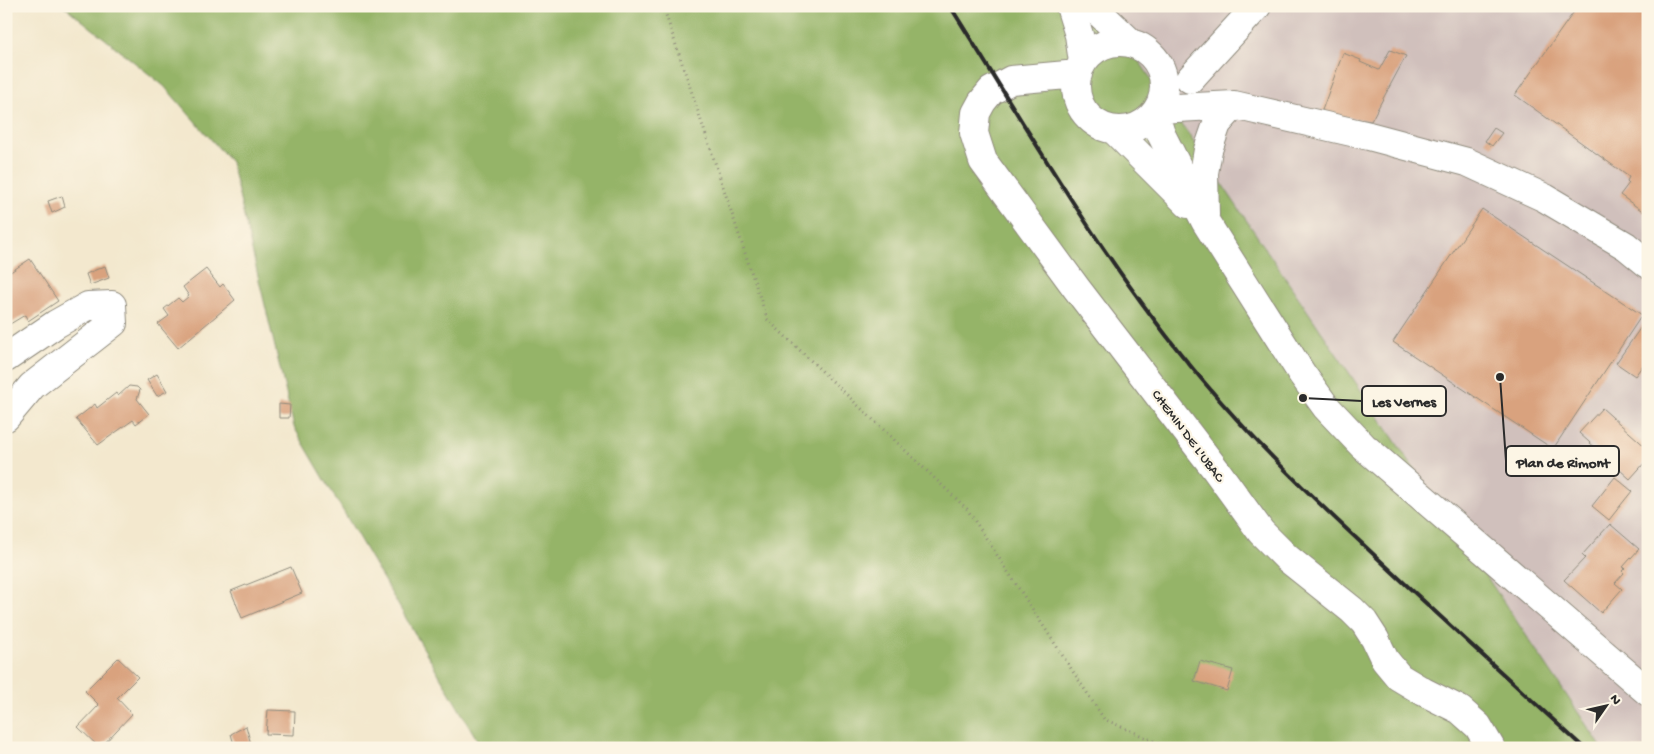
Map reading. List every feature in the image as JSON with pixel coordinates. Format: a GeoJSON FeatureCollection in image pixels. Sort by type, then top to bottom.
{"type":"FeatureCollection","features":[{"type":"Feature","properties":{"kind":"street"},"geometry":{"type":"LineString","coordinates":[[1070,6],[1079,35],[1080,68],[1076,89],[1080,103],[1088,116],[1100,126],[1114,130],[1129,130],[1143,125],[1156,112],[1162,102],[1165,87],[1161,68],[1145,49],[1131,43],[1117,42],[1102,45],[1091,52],[1080,68]]}},
{"type":"Feature","properties":{"kind":"street"},"geometry":{"type":"LineString","coordinates":[[1092,6],[1131,43]]}},
{"type":"Feature","properties":{"kind":"street"},"geometry":{"type":"LineString","coordinates":[[1190,79],[1257,6]]}},
{"type":"Feature","properties":{"kind":"street","name":"CHEMIN DE L'UBAC"},"geometry":{"type":"LineString","coordinates":[[1080,68],[1011,80],[991,91],[976,113],[974,133],[983,161],[1077,289],[1216,470],[1261,532],[1287,558],[1352,610],[1364,622],[1385,660],[1399,677],[1460,710],[1478,726],[1491,748]]}},
{"type":"Feature","properties":{"kind":"street"},"geometry":{"type":"LineString","coordinates":[[1161,68],[1177,76],[1190,79],[1234,105],[1369,136],[1466,162],[1545,198],[1626,246],[1648,264]]}},
{"type":"Feature","properties":{"kind":"street"},"geometry":{"type":"LineString","coordinates":[[1011,80],[1062,95],[1080,103]]}},
{"type":"Feature","properties":{"kind":"street"},"geometry":{"type":"LineString","coordinates":[[1156,112],[1234,105]]}},
{"type":"Feature","properties":{"kind":"street"},"geometry":{"type":"LineString","coordinates":[[1206,221],[1204,174],[1208,150],[1217,124],[1234,105]]}},
{"type":"Feature","properties":{"kind":"street"},"geometry":{"type":"LineString","coordinates":[[1156,112],[1161,134],[1206,221],[1302,374],[1326,407],[1363,446],[1648,692]]}},
{"type":"Feature","properties":{"kind":"street"},"geometry":{"type":"LineString","coordinates":[[1114,130],[1206,221]]}},
{"type":"Feature","properties":{"kind":"street"},"geometry":{"type":"LineString","coordinates":[[6,358],[56,324],[88,306],[112,304],[113,323],[32,386],[6,417]]}},
{"type":"Feature","properties":{"kind":"path"},"geometry":{"type":"LineString","coordinates":[[662,6],[768,319],[967,509],[1104,719],[1168,748]]}},
{"type":"Feature","properties":{"kind":"shaded area"},"geometry":{"type":"Polygon","coordinates":[[[1102,6],[1648,6],[1648,748],[1602,748],[1102,6]]]}},
{"type":"Feature","properties":{"kind":"green space"},"geometry":{"type":"Polygon","coordinates":[[[64,6],[1102,6],[1602,748],[482,748],[294,427],[231,162],[164,86],[64,6]]]}},
{"type":"Feature","properties":{"kind":"building"},"geometry":{"type":"Polygon","coordinates":[[[1578,6],[1648,6],[1648,215],[1620,195],[1629,183],[1627,181],[1629,177],[1515,95],[1578,6]]]}},
{"type":"Feature","properties":{"kind":"building"},"geometry":{"type":"Polygon","coordinates":[[[1390,50],[1406,56],[1371,121],[1321,113],[1343,53],[1379,70],[1390,50]]]}},
{"type":"Feature","properties":{"kind":"building"},"geometry":{"type":"Polygon","coordinates":[[[1494,128],[1502,133],[1492,146],[1485,141],[1494,128]]]}},
{"type":"Feature","properties":{"kind":"building"},"geometry":{"type":"Polygon","coordinates":[[[62,196],[65,207],[52,213],[48,201],[62,196]]]}},
{"type":"Feature","properties":{"kind":"building"},"geometry":{"type":"Polygon","coordinates":[[[1482,209],[1642,315],[1553,449],[1393,342],[1482,209]]]}},
{"type":"Feature","properties":{"kind":"building"},"geometry":{"type":"Polygon","coordinates":[[[30,259],[58,301],[28,321],[25,315],[10,324],[6,319],[6,275],[30,259]]]}},
{"type":"Feature","properties":{"kind":"building"},"geometry":{"type":"Polygon","coordinates":[[[105,266],[109,278],[90,285],[86,274],[105,266]]]}},
{"type":"Feature","properties":{"kind":"building"},"geometry":{"type":"Polygon","coordinates":[[[206,269],[220,287],[223,284],[235,300],[178,348],[158,324],[169,316],[164,309],[178,298],[182,302],[189,296],[183,287],[206,269]]]}},
{"type":"Feature","properties":{"kind":"building"},"geometry":{"type":"Polygon","coordinates":[[[1648,317],[1648,358],[1635,376],[1616,363],[1648,317]]]}},
{"type":"Feature","properties":{"kind":"building"},"geometry":{"type":"Polygon","coordinates":[[[157,374],[167,391],[157,396],[147,380],[157,374]]]}},
{"type":"Feature","properties":{"kind":"building"},"geometry":{"type":"Polygon","coordinates":[[[129,386],[137,387],[140,390],[137,399],[149,414],[136,424],[133,420],[98,445],[76,419],[95,404],[97,408],[116,393],[118,396],[129,386]]]}},
{"type":"Feature","properties":{"kind":"building"},"geometry":{"type":"Polygon","coordinates":[[[279,404],[290,405],[289,418],[279,418],[279,404]]]}},
{"type":"Feature","properties":{"kind":"building"},"geometry":{"type":"Polygon","coordinates":[[[1602,408],[1648,449],[1648,459],[1630,479],[1579,433],[1602,408]]]}},
{"type":"Feature","properties":{"kind":"building"},"geometry":{"type":"Polygon","coordinates":[[[1615,477],[1632,491],[1609,520],[1592,506],[1615,477]]]}},
{"type":"Feature","properties":{"kind":"building"},"geometry":{"type":"Polygon","coordinates":[[[1610,524],[1639,549],[1623,567],[1625,568],[1622,571],[1624,573],[1615,583],[1622,589],[1601,613],[1564,580],[1585,558],[1582,555],[1610,524]]]}},
{"type":"Feature","properties":{"kind":"building"},"geometry":{"type":"Polygon","coordinates":[[[291,567],[302,593],[242,618],[231,591],[291,567]]]}},
{"type":"Feature","properties":{"kind":"building"},"geometry":{"type":"Polygon","coordinates":[[[118,658],[138,677],[117,698],[132,714],[100,748],[78,727],[99,705],[85,691],[118,658]]]}},
{"type":"Feature","properties":{"kind":"building"},"geometry":{"type":"Polygon","coordinates":[[[1200,661],[1233,670],[1227,691],[1194,681],[1200,661]]]}},
{"type":"Feature","properties":{"kind":"building"},"geometry":{"type":"Polygon","coordinates":[[[268,710],[295,711],[294,735],[266,734],[268,710]]]}},
{"type":"Feature","properties":{"kind":"building"},"geometry":{"type":"Polygon","coordinates":[[[246,726],[252,748],[235,748],[231,734],[246,726]]]}},
{"type":"Feature","properties":{"kind":"railway"},"geometry":{"type":"LineString","coordinates":[[950,6],[1040,151],[1134,293],[1223,405],[1305,490],[1348,531],[1584,748]]}},
{"type":"Feature","properties":{"kind":"place","name":"Plan de Rimont"},"geometry":{"type":"Point","coordinates":[1500,377]}},
{"type":"Feature","properties":{"kind":"place","name":"Les Vernes"},"geometry":{"type":"Point","coordinates":[1303,398]}}]}
